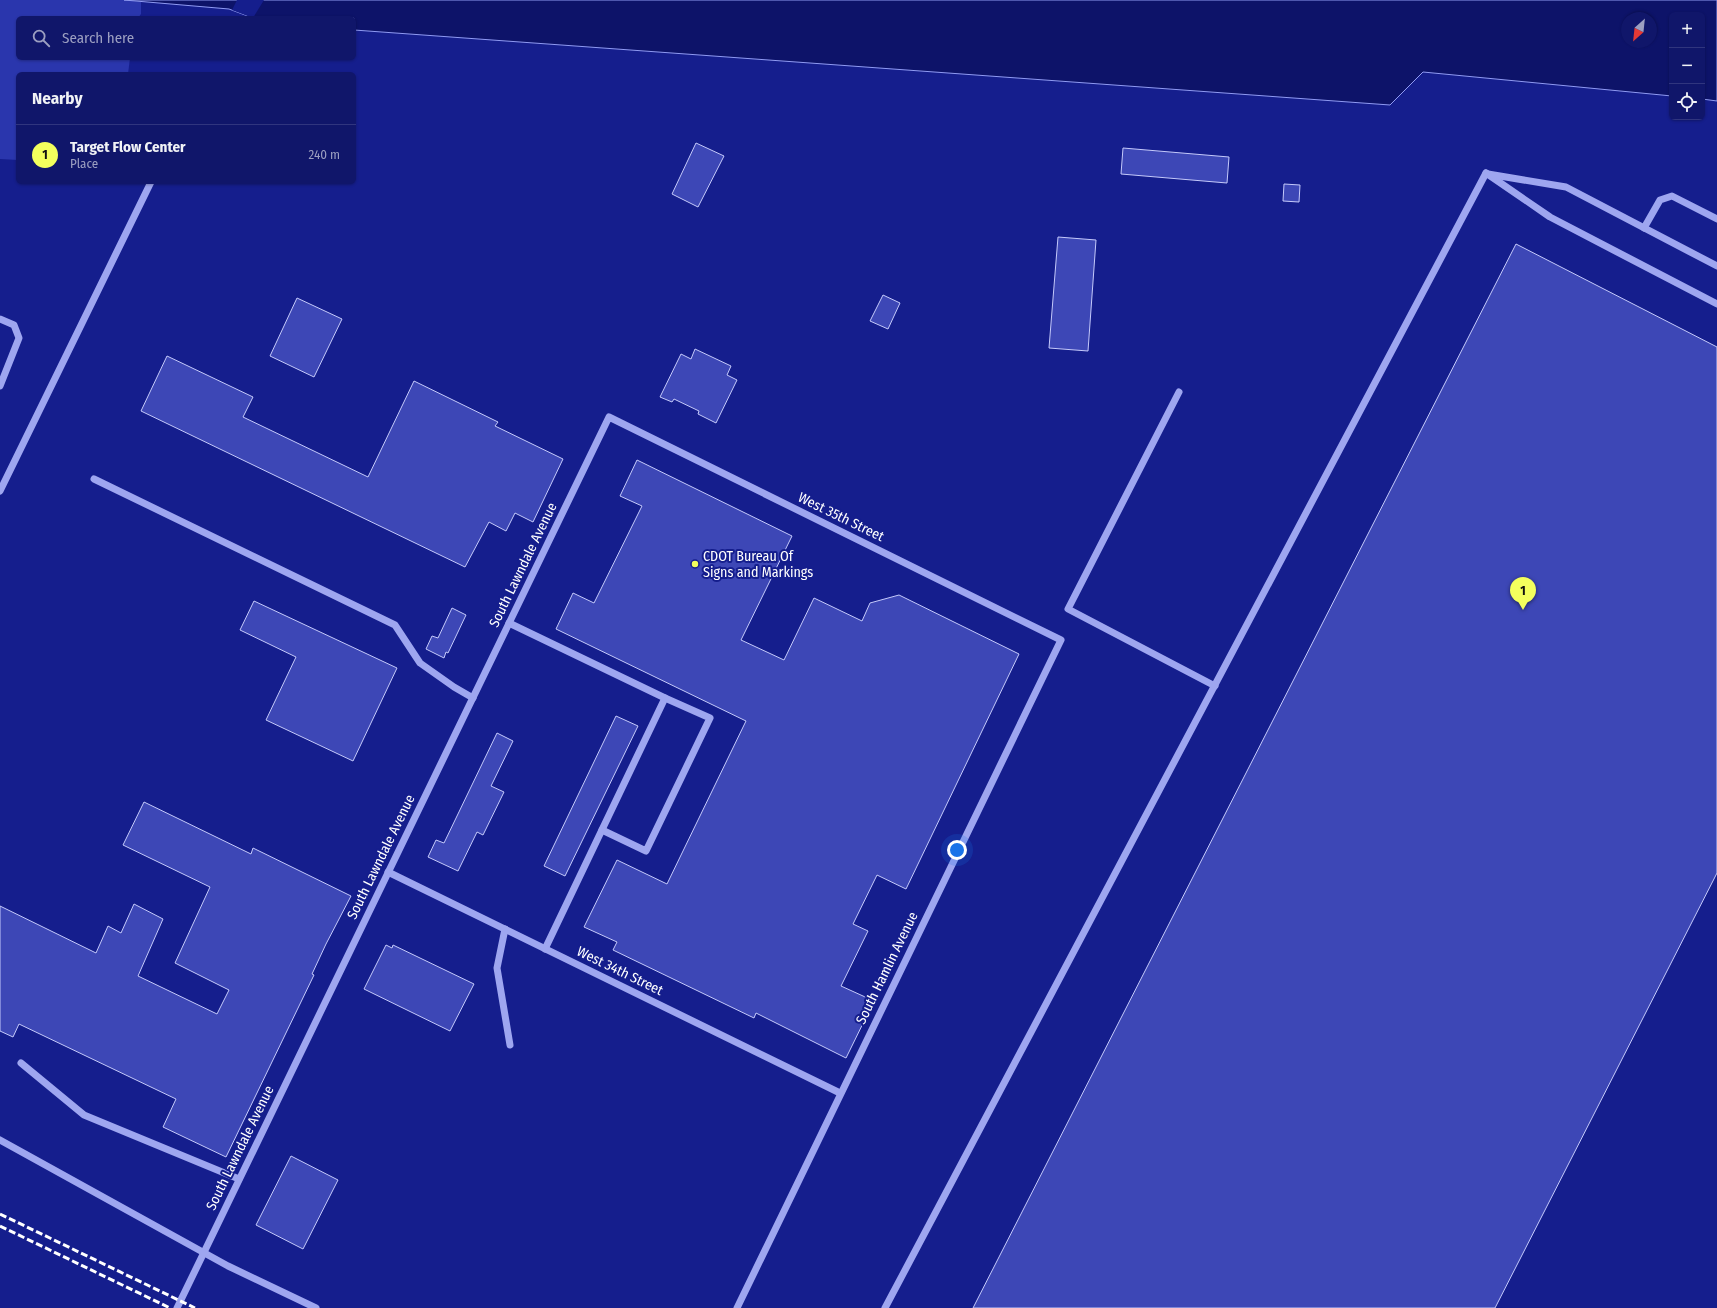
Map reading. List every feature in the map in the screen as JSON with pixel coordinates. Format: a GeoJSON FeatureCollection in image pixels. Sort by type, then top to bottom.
{"type":"FeatureCollection","features":[{"type":"Feature","properties":{"kind":"street"},"geometry":{"type":"LineString","coordinates":[[1486,173],[1566,186],[1717,266]]}},
{"type":"Feature","properties":{"kind":"street"},"geometry":{"type":"LineString","coordinates":[[1486,173],[1550,217],[1717,304]]}},
{"type":"Feature","properties":{"kind":"street"},"geometry":{"type":"LineString","coordinates":[[885,1308],[1486,173]]}},
{"type":"Feature","properties":{"kind":"street"},"geometry":{"type":"LineString","coordinates":[[0,491],[150,184]]}},
{"type":"Feature","properties":{"kind":"street"},"geometry":{"type":"LineString","coordinates":[[1644,228],[1660,200],[1672,196],[1717,219]]}},
{"type":"Feature","properties":{"kind":"street"},"geometry":{"type":"LineString","coordinates":[[0,319],[14,325],[19,338],[0,386]]}},
{"type":"Feature","properties":{"kind":"street"},"geometry":{"type":"LineString","coordinates":[[1179,392],[1068,609],[1215,686]]}},
{"type":"Feature","properties":{"kind":"street","name":"South Lawndale Avenue"},"geometry":{"type":"LineString","coordinates":[[177,1308],[609,417]]}},
{"type":"Feature","properties":{"kind":"street","name":"West 35th Street"},"geometry":{"type":"LineString","coordinates":[[609,417],[1061,640]]}},
{"type":"Feature","properties":{"kind":"street"},"geometry":{"type":"LineString","coordinates":[[94,479],[395,625],[420,663],[454,687],[473,698]]}},
{"type":"Feature","properties":{"kind":"street"},"geometry":{"type":"LineString","coordinates":[[509,623],[710,718],[646,851],[602,830]]}},
{"type":"Feature","properties":{"kind":"street","name":"South Hamlin Avenue"},"geometry":{"type":"LineString","coordinates":[[737,1308],[1061,640]]}},
{"type":"Feature","properties":{"kind":"street"},"geometry":{"type":"LineString","coordinates":[[545,949],[665,698]]}},
{"type":"Feature","properties":{"kind":"street","name":"West 34th Street"},"geometry":{"type":"LineString","coordinates":[[388,872],[840,1093]]}},
{"type":"Feature","properties":{"kind":"street"},"geometry":{"type":"LineString","coordinates":[[505,929],[497,968],[510,1045]]}},
{"type":"Feature","properties":{"kind":"street"},"geometry":{"type":"LineString","coordinates":[[21,1063],[84,1115],[239,1180]]}},
{"type":"Feature","properties":{"kind":"street"},"geometry":{"type":"LineString","coordinates":[[0,1140],[177,1237],[203,1253],[316,1308]]}},
{"type":"Feature","properties":{"kind":"shaded area"},"geometry":{"type":"Polygon","coordinates":[[[0,0],[124,0],[141,2],[141,14],[140,16],[16,16],[16,60],[130,60],[128,72],[16,72],[16,160],[0,159],[0,0]]]}},
{"type":"Feature","properties":{"kind":"shaded area"},"geometry":{"type":"Polygon","coordinates":[[[124,0],[1717,0],[1717,101],[1705,99],[1705,12],[1669,12],[1669,96],[1423,72],[1390,105],[356,30],[356,16],[248,16],[229,9],[124,0]]]}},
{"type":"Feature","properties":{"kind":"pier"},"geometry":{"type":"Polygon","coordinates":[[[237,0],[264,0],[254,16],[248,16],[232,10],[237,0]]]}},
{"type":"Feature","properties":{"kind":"building"},"geometry":{"type":"Polygon","coordinates":[[[696,143],[724,156],[698,207],[672,194],[696,143]]]}},
{"type":"Feature","properties":{"kind":"building"},"geometry":{"type":"Polygon","coordinates":[[[1123,148],[1229,157],[1227,183],[1121,174],[1123,148]]]}},
{"type":"Feature","properties":{"kind":"building"},"geometry":{"type":"Polygon","coordinates":[[[1284,184],[1300,185],[1299,202],[1283,201],[1284,184]]]}},
{"type":"Feature","properties":{"kind":"building"},"geometry":{"type":"Polygon","coordinates":[[[1058,237],[1096,240],[1088,351],[1049,348],[1058,237]]]}},
{"type":"Feature","properties":{"kind":"building"},"geometry":{"type":"Polygon","coordinates":[[[1516,244],[1717,347],[1717,873],[1495,1308],[973,1308],[1516,244]]]}},
{"type":"Feature","properties":{"kind":"building"},"geometry":{"type":"Polygon","coordinates":[[[883,295],[900,303],[888,329],[870,321],[883,295]]]}},
{"type":"Feature","properties":{"kind":"building"},"geometry":{"type":"Polygon","coordinates":[[[297,298],[342,319],[314,377],[270,356],[297,298]]]}},
{"type":"Feature","properties":{"kind":"building"},"geometry":{"type":"Polygon","coordinates":[[[695,349],[731,366],[727,375],[737,380],[716,423],[698,414],[699,411],[674,399],[672,402],[660,397],[681,354],[691,359],[695,349]]]}},
{"type":"Feature","properties":{"kind":"building"},"geometry":{"type":"Polygon","coordinates":[[[167,356],[253,397],[243,417],[368,477],[414,381],[498,422],[495,426],[563,459],[533,522],[515,513],[506,531],[489,522],[465,567],[141,411],[167,356]]]}},
{"type":"Feature","properties":{"kind":"building"},"geometry":{"type":"Polygon","coordinates":[[[637,460],[792,536],[741,640],[784,660],[814,598],[862,621],[870,603],[899,595],[1019,654],[906,889],[877,875],[853,924],[868,931],[841,986],[874,1001],[846,1058],[756,1013],[754,1018],[613,950],[617,942],[584,927],[617,860],[667,884],[746,721],[556,629],[573,593],[594,603],[642,506],[620,496],[637,460]]]}},
{"type":"Feature","properties":{"kind":"building"},"geometry":{"type":"Polygon","coordinates":[[[254,601],[397,668],[353,761],[266,720],[296,657],[240,630],[254,601]]]}},
{"type":"Feature","properties":{"kind":"building"},"geometry":{"type":"Polygon","coordinates":[[[452,608],[466,615],[448,653],[446,652],[444,658],[426,649],[432,636],[438,638],[452,608]]]}},
{"type":"Feature","properties":{"kind":"building"},"geometry":{"type":"Polygon","coordinates":[[[616,716],[638,726],[565,876],[544,866],[616,716]]]}},
{"type":"Feature","properties":{"kind":"building"},"geometry":{"type":"Polygon","coordinates":[[[497,733],[513,741],[491,786],[504,792],[483,835],[477,832],[458,871],[428,857],[436,840],[444,843],[497,733]]]}},
{"type":"Feature","properties":{"kind":"building"},"geometry":{"type":"Polygon","coordinates":[[[144,802],[251,854],[253,848],[351,896],[326,944],[312,974],[314,975],[226,1157],[163,1127],[176,1099],[19,1024],[13,1037],[0,1031],[0,906],[96,953],[108,926],[121,933],[134,904],[163,919],[138,976],[217,1014],[229,990],[175,963],[210,887],[123,845],[144,802]]]}},
{"type":"Feature","properties":{"kind":"building"},"geometry":{"type":"Polygon","coordinates":[[[386,945],[392,948],[393,945],[474,984],[450,1031],[364,989],[386,945]]]}},
{"type":"Feature","properties":{"kind":"building"},"geometry":{"type":"Polygon","coordinates":[[[291,1156],[338,1180],[303,1249],[256,1225],[291,1156]]]}},
{"type":"Feature","properties":{"kind":"railway"},"geometry":{"type":"LineString","coordinates":[[0,1214],[195,1308]]}},
{"type":"Feature","properties":{"kind":"railway"},"geometry":{"type":"LineString","coordinates":[[0,1226],[170,1308]]}},
{"type":"Feature","properties":{"kind":"place","name":"CDOT Bureau Of Signs and Markings"},"geometry":{"type":"Point","coordinates":[695,564]}},
{"type":"Feature","properties":{"kind":"place","name":"Target Flow Center"},"geometry":{"type":"Point","coordinates":[1523,610]}}]}
